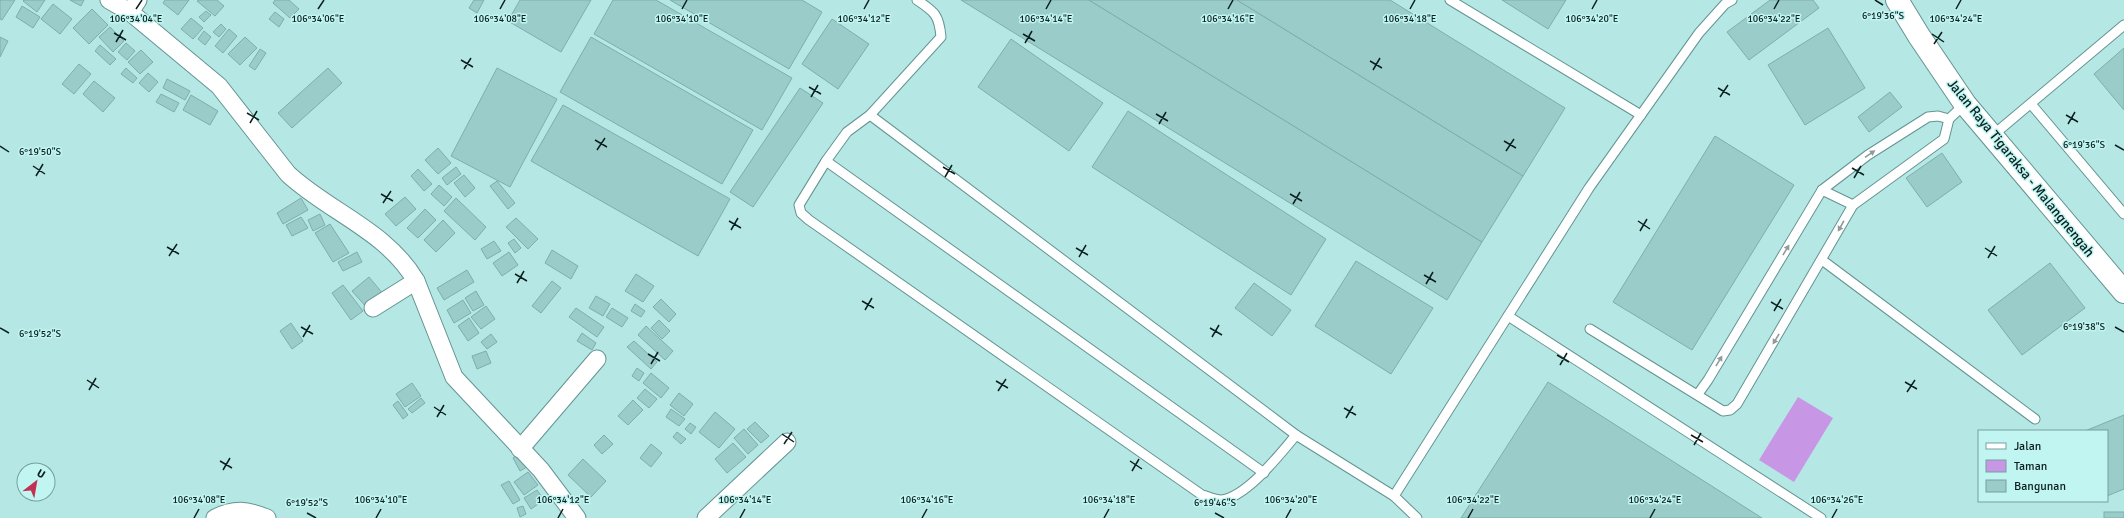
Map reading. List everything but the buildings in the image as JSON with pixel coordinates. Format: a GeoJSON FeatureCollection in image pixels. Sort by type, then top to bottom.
{"type":"FeatureCollection","features":[{"type":"Feature","properties":{"kind":"main road","name":"Jalan Raya Tigaraksa - Malangnengah"},"geometry":{"type":"LineString","coordinates":[[1897,0],[1919,36],[1965,104],[2124,292]]}},
{"type":"Feature","properties":{"kind":"street"},"geometry":{"type":"LineString","coordinates":[[109,0],[134,6],[219,86],[288,174],[299,184],[355,221],[391,248],[408,268],[416,281],[454,377],[541,470],[577,518]]}},
{"type":"Feature","properties":{"kind":"street"},"geometry":{"type":"LineString","coordinates":[[373,308],[416,281]]}},
{"type":"Feature","properties":{"kind":"street"},"geometry":{"type":"LineString","coordinates":[[520,449],[597,359]]}},
{"type":"Feature","properties":{"kind":"street"},"geometry":{"type":"LineString","coordinates":[[706,518],[787,442]]}},
{"type":"Feature","properties":{"kind":"street"},"geometry":{"type":"LineString","coordinates":[[215,518],[233,511],[250,511],[267,518]]}},
{"type":"Feature","properties":{"kind":"lane"},"geometry":{"type":"LineString","coordinates":[[917,0],[936,13],[940,25],[941,37],[870,115],[847,132],[826,161],[799,205],[800,212],[809,220],[1202,495],[1220,500],[1241,491],[1264,473],[1296,435]]}},
{"type":"Feature","properties":{"kind":"lane"},"geometry":{"type":"LineString","coordinates":[[1450,0],[1641,115]]}},
{"type":"Feature","properties":{"kind":"lane"},"geometry":{"type":"LineString","coordinates":[[1394,496],[1589,188],[1699,33],[1725,4],[1732,0]]}},
{"type":"Feature","properties":{"kind":"lane"},"geometry":{"type":"LineString","coordinates":[[1992,136],[2124,25]]}},
{"type":"Feature","properties":{"kind":"lane"},"geometry":{"type":"LineString","coordinates":[[1590,329],[1724,411],[1730,410],[1737,404],[1853,205],[1944,139],[1949,119],[1965,104]]}},
{"type":"Feature","properties":{"kind":"lane"},"geometry":{"type":"LineString","coordinates":[[2031,104],[2124,214]]}},
{"type":"Feature","properties":{"kind":"lane"},"geometry":{"type":"LineString","coordinates":[[870,115],[1296,435],[1394,496],[1417,518]]}},
{"type":"Feature","properties":{"kind":"lane"},"geometry":{"type":"LineString","coordinates":[[1698,394],[1708,380],[1822,190],[1868,155],[1928,117],[1938,116],[1949,119]]}},
{"type":"Feature","properties":{"kind":"lane"},"geometry":{"type":"LineString","coordinates":[[826,161],[1264,473]]}},
{"type":"Feature","properties":{"kind":"lane"},"geometry":{"type":"LineString","coordinates":[[1822,190],[1853,205]]}},
{"type":"Feature","properties":{"kind":"lane"},"geometry":{"type":"LineString","coordinates":[[1822,260],[2035,419]]}},
{"type":"Feature","properties":{"kind":"lane"},"geometry":{"type":"LineString","coordinates":[[1508,316],[1821,518]]}},
{"type":"Feature","properties":{"kind":"green space"},"geometry":{"type":"Polygon","coordinates":[[[1798,397],[1833,418],[1794,482],[1759,460],[1798,397]]]}}]}
